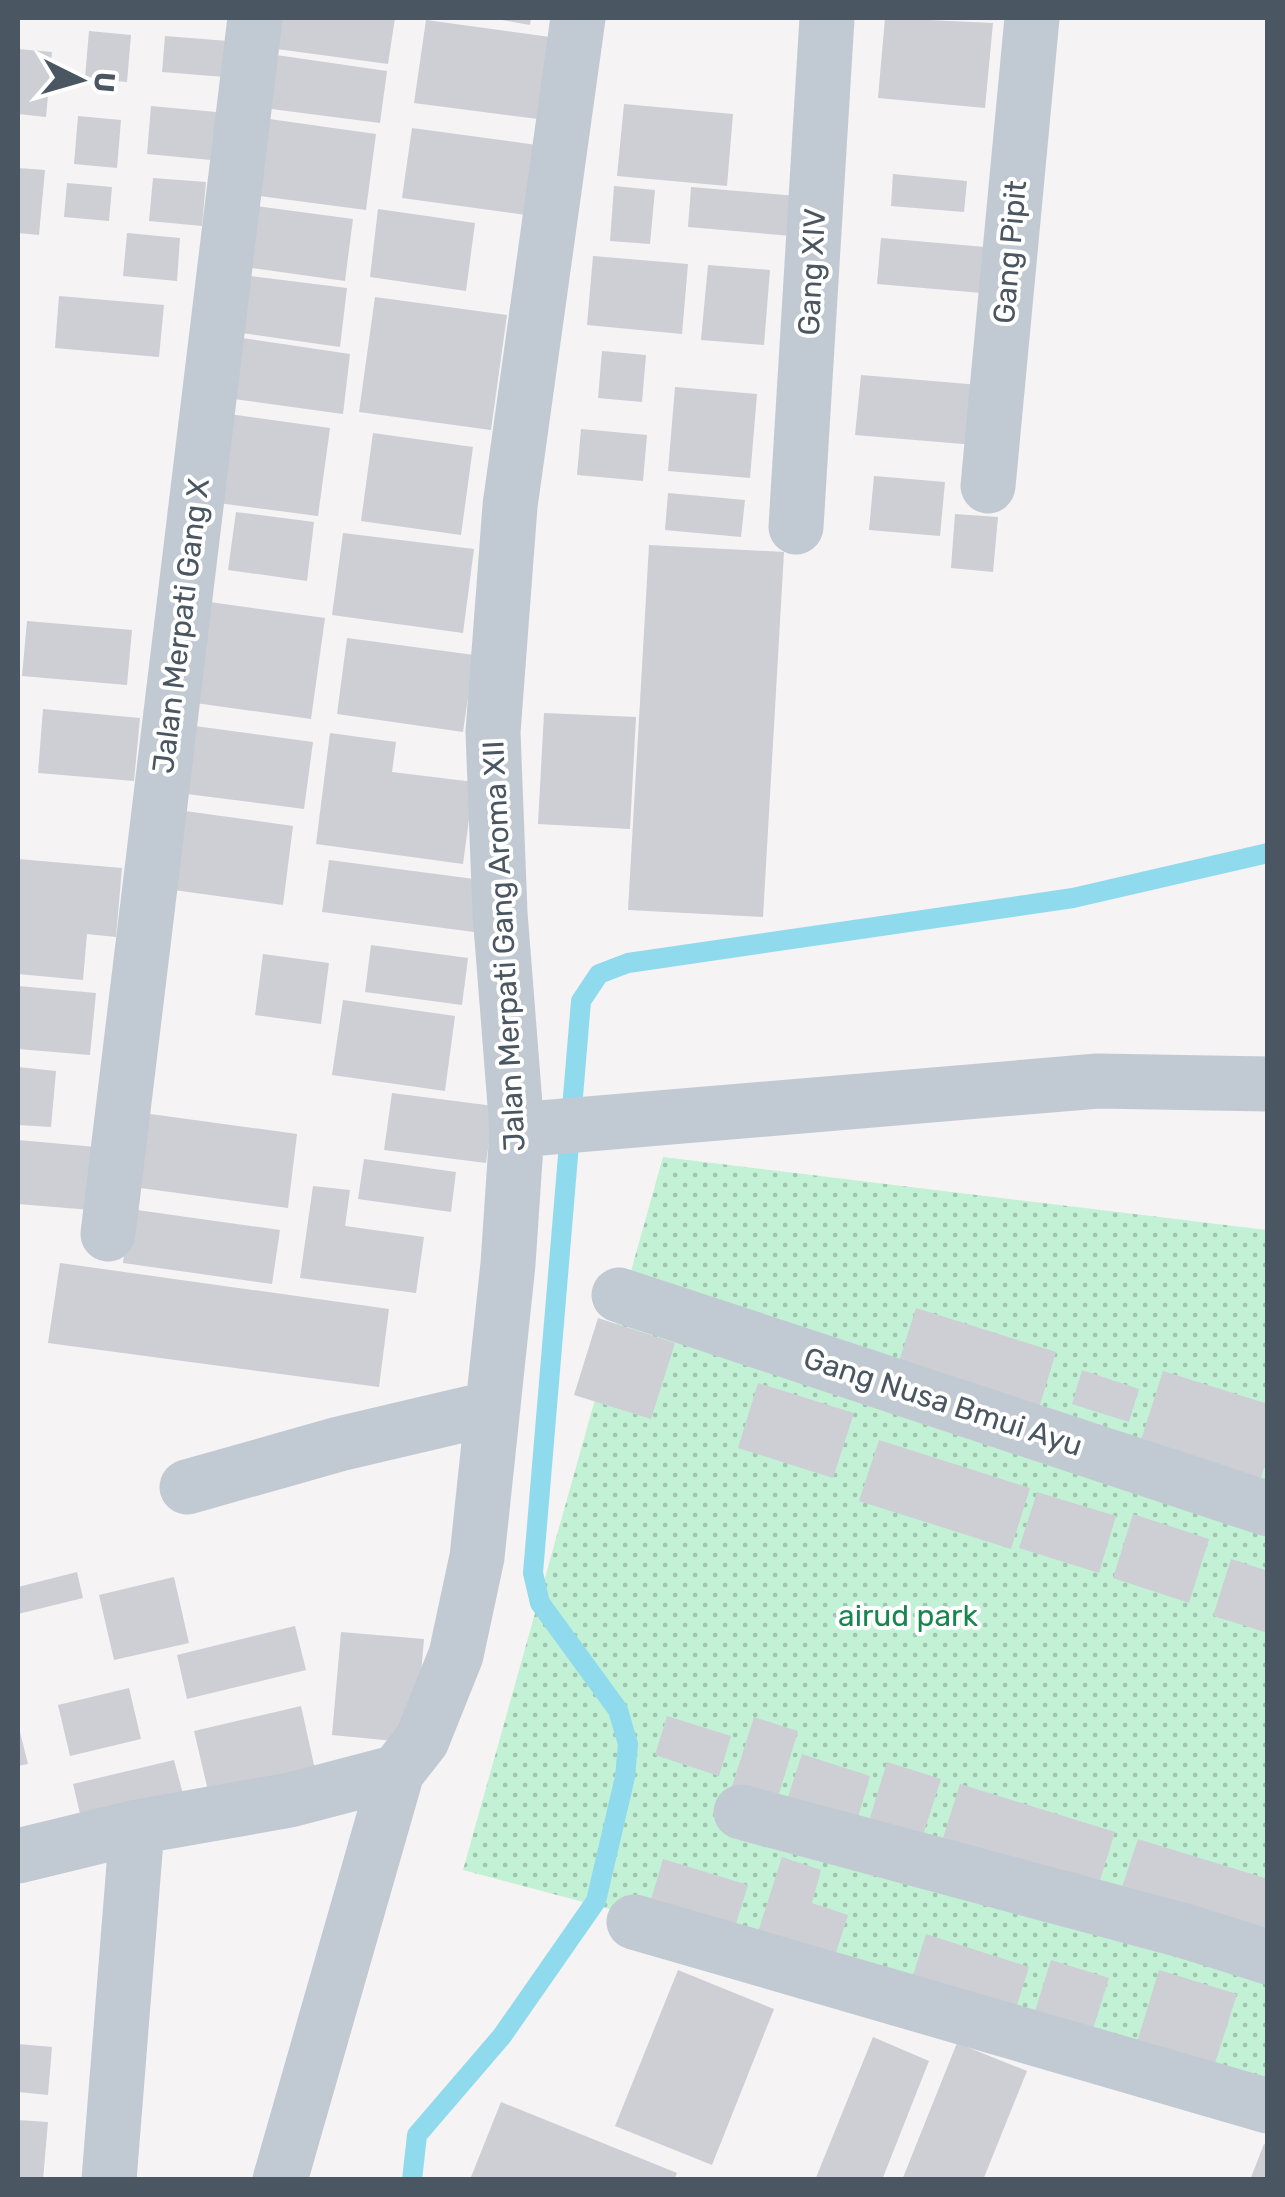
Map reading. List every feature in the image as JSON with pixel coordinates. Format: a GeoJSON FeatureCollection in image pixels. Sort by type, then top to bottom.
{"type":"FeatureCollection","features":[{"type":"Feature","properties":{"kind":"street","name":"Jalan Merpati Gang X"},"geometry":{"type":"LineString","coordinates":[[108,1234],[255,18]]}},
{"type":"Feature","properties":{"kind":"street","name":"Jalan Merpati Gang Aroma XII"},"geometry":{"type":"LineString","coordinates":[[280,2180],[397,1772],[422,1740],[456,1655],[477,1557],[518,1130],[500,913],[492,732],[510,506],[578,18]]}},
{"type":"Feature","properties":{"kind":"street","name":"Gang XIV"},"geometry":{"type":"LineString","coordinates":[[796,527],[827,18]]}},
{"type":"Feature","properties":{"kind":"street","name":"Gang Pipit"},"geometry":{"type":"LineString","coordinates":[[988,486],[1032,18]]}},
{"type":"Feature","properties":{"kind":"street"},"geometry":{"type":"LineString","coordinates":[[518,1130],[1098,1081],[1268,1084]]}},
{"type":"Feature","properties":{"kind":"street","name":"Gang Nusa Bmui Ayu"},"geometry":{"type":"LineString","coordinates":[[619,1295],[1268,1508]]}},
{"type":"Feature","properties":{"kind":"street"},"geometry":{"type":"LineString","coordinates":[[187,1486],[339,1444],[492,1408]]}},
{"type":"Feature","properties":{"kind":"street"},"geometry":{"type":"LineString","coordinates":[[18,1856],[138,1827],[290,1800],[397,1772]]}},
{"type":"Feature","properties":{"kind":"street"},"geometry":{"type":"LineString","coordinates":[[742,1812],[1185,1931],[1268,1957]]}},
{"type":"Feature","properties":{"kind":"street"},"geometry":{"type":"LineString","coordinates":[[109,2180],[138,1827]]}},
{"type":"Feature","properties":{"kind":"street"},"geometry":{"type":"LineString","coordinates":[[634,1922],[1268,2106]]}},
{"type":"Feature","properties":{"kind":"green space","name":"airud park"},"geometry":{"type":"Polygon","coordinates":[[[663,1157],[1267,1230],[1267,2084],[463,1870],[663,1157]]]}},
{"type":"Feature","properties":{"kind":"building"},"geometry":{"type":"Polygon","coordinates":[[[266,18],[395,18],[388,64],[262,47],[266,18]]]}},
{"type":"Feature","properties":{"kind":"building"},"geometry":{"type":"Polygon","coordinates":[[[491,18],[531,18],[530,25],[491,18]]]}},
{"type":"Feature","properties":{"kind":"building"},"geometry":{"type":"Polygon","coordinates":[[[885,18],[993,23],[985,108],[878,98],[885,18]]]}},
{"type":"Feature","properties":{"kind":"building"},"geometry":{"type":"Polygon","coordinates":[[[426,20],[550,37],[538,119],[414,103],[426,20]]]}},
{"type":"Feature","properties":{"kind":"building"},"geometry":{"type":"Polygon","coordinates":[[[89,31],[131,35],[127,82],[85,78],[89,31]]]}},
{"type":"Feature","properties":{"kind":"building"},"geometry":{"type":"Polygon","coordinates":[[[165,36],[241,42],[237,78],[162,72],[165,36]]]}},
{"type":"Feature","properties":{"kind":"building"},"geometry":{"type":"Polygon","coordinates":[[[18,49],[52,52],[46,117],[18,114],[18,49]]]}},
{"type":"Feature","properties":{"kind":"building"},"geometry":{"type":"Polygon","coordinates":[[[255,52],[387,71],[380,123],[248,106],[255,52]]]}},
{"type":"Feature","properties":{"kind":"building"},"geometry":{"type":"Polygon","coordinates":[[[624,104],[733,114],[727,186],[617,176],[624,104]]]}},
{"type":"Feature","properties":{"kind":"building"},"geometry":{"type":"Polygon","coordinates":[[[151,106],[227,113],[222,161],[147,154],[151,106]]]}},
{"type":"Feature","properties":{"kind":"building"},"geometry":{"type":"Polygon","coordinates":[[[78,116],[121,120],[117,168],[74,164],[78,116]]]}},
{"type":"Feature","properties":{"kind":"building"},"geometry":{"type":"Polygon","coordinates":[[[255,117],[376,134],[366,210],[245,194],[255,117]]]}},
{"type":"Feature","properties":{"kind":"building"},"geometry":{"type":"Polygon","coordinates":[[[412,128],[544,146],[534,216],[402,198],[412,128]]]}},
{"type":"Feature","properties":{"kind":"building"},"geometry":{"type":"Polygon","coordinates":[[[18,168],[45,170],[39,235],[18,233],[18,168]]]}},
{"type":"Feature","properties":{"kind":"building"},"geometry":{"type":"Polygon","coordinates":[[[893,174],[967,181],[964,212],[891,206],[893,174]]]}},
{"type":"Feature","properties":{"kind":"building"},"geometry":{"type":"Polygon","coordinates":[[[153,178],[206,182],[202,226],[149,221],[153,178]]]}},
{"type":"Feature","properties":{"kind":"building"},"geometry":{"type":"Polygon","coordinates":[[[67,183],[112,187],[109,221],[64,217],[67,183]]]}},
{"type":"Feature","properties":{"kind":"building"},"geometry":{"type":"Polygon","coordinates":[[[614,186],[655,190],[650,244],[610,241],[614,186]]]}},
{"type":"Feature","properties":{"kind":"building"},"geometry":{"type":"Polygon","coordinates":[[[691,187],[808,197],[804,237],[688,227],[691,187]]]}},
{"type":"Feature","properties":{"kind":"building"},"geometry":{"type":"Polygon","coordinates":[[[240,204],[353,219],[345,281],[231,265],[240,204]]]}},
{"type":"Feature","properties":{"kind":"building"},"geometry":{"type":"Polygon","coordinates":[[[378,209],[475,223],[466,291],[370,277],[378,209]]]}},
{"type":"Feature","properties":{"kind":"building"},"geometry":{"type":"Polygon","coordinates":[[[127,233],[180,238],[177,281],[123,276],[127,233]]]}},
{"type":"Feature","properties":{"kind":"building"},"geometry":{"type":"Polygon","coordinates":[[[881,238],[997,248],[993,294],[877,284],[881,238]]]}},
{"type":"Feature","properties":{"kind":"building"},"geometry":{"type":"Polygon","coordinates":[[[593,256],[688,264],[682,334],[587,325],[593,256]]]}},
{"type":"Feature","properties":{"kind":"building"},"geometry":{"type":"Polygon","coordinates":[[[708,265],[770,270],[764,345],[701,340],[708,265]]]}},
{"type":"Feature","properties":{"kind":"building"},"geometry":{"type":"Polygon","coordinates":[[[235,274],[347,288],[340,347],[227,331],[235,274]]]}},
{"type":"Feature","properties":{"kind":"building"},"geometry":{"type":"Polygon","coordinates":[[[59,296],[164,305],[159,357],[55,348],[59,296]]]}},
{"type":"Feature","properties":{"kind":"building"},"geometry":{"type":"Polygon","coordinates":[[[375,297],[507,315],[491,430],[359,412],[375,297]]]}},
{"type":"Feature","properties":{"kind":"building"},"geometry":{"type":"Polygon","coordinates":[[[235,337],[350,354],[343,414],[226,398],[235,337]]]}},
{"type":"Feature","properties":{"kind":"building"},"geometry":{"type":"Polygon","coordinates":[[[602,351],[646,355],[642,402],[598,398],[602,351]]]}},
{"type":"Feature","properties":{"kind":"building"},"geometry":{"type":"Polygon","coordinates":[[[861,375],[980,385],[975,445],[855,435],[861,375]]]}},
{"type":"Feature","properties":{"kind":"building"},"geometry":{"type":"Polygon","coordinates":[[[675,387],[757,394],[750,478],[668,471],[675,387]]]}},
{"type":"Feature","properties":{"kind":"building"},"geometry":{"type":"Polygon","coordinates":[[[229,414],[330,428],[318,516],[218,503],[229,414]]]}},
{"type":"Feature","properties":{"kind":"building"},"geometry":{"type":"Polygon","coordinates":[[[581,429],[647,435],[643,481],[577,475],[581,429]]]}},
{"type":"Feature","properties":{"kind":"building"},"geometry":{"type":"Polygon","coordinates":[[[373,433],[473,447],[461,535],[361,521],[373,433]]]}},
{"type":"Feature","properties":{"kind":"building"},"geometry":{"type":"Polygon","coordinates":[[[874,476],[945,482],[940,536],[869,530],[874,476]]]}},
{"type":"Feature","properties":{"kind":"building"},"geometry":{"type":"Polygon","coordinates":[[[668,493],[745,500],[741,537],[665,530],[668,493]]]}},
{"type":"Feature","properties":{"kind":"building"},"geometry":{"type":"Polygon","coordinates":[[[236,512],[314,522],[307,581],[228,570],[236,512]]]}},
{"type":"Feature","properties":{"kind":"building"},"geometry":{"type":"Polygon","coordinates":[[[955,514],[998,517],[993,572],[951,568],[955,514]]]}},
{"type":"Feature","properties":{"kind":"building"},"geometry":{"type":"Polygon","coordinates":[[[343,533],[474,549],[463,633],[332,615],[343,533]]]}},
{"type":"Feature","properties":{"kind":"building"},"geometry":{"type":"Polygon","coordinates":[[[649,545],[784,552],[763,917],[628,910],[649,545]]]}},
{"type":"Feature","properties":{"kind":"building"},"geometry":{"type":"Polygon","coordinates":[[[195,600],[325,618],[311,719],[181,701],[195,600]]]}},
{"type":"Feature","properties":{"kind":"building"},"geometry":{"type":"Polygon","coordinates":[[[27,621],[132,630],[127,685],[22,676],[27,621]]]}},
{"type":"Feature","properties":{"kind":"building"},"geometry":{"type":"Polygon","coordinates":[[[347,638],[474,655],[463,732],[337,714],[347,638]]]}},
{"type":"Feature","properties":{"kind":"building"},"geometry":{"type":"Polygon","coordinates":[[[43,709],[140,718],[134,781],[38,773],[43,709]]]}},
{"type":"Feature","properties":{"kind":"building"},"geometry":{"type":"Polygon","coordinates":[[[544,713],[636,717],[630,829],[538,824],[544,713]]]}},
{"type":"Feature","properties":{"kind":"building"},"geometry":{"type":"Polygon","coordinates":[[[180,724],[313,742],[304,809],[171,792],[180,724]]]}},
{"type":"Feature","properties":{"kind":"building"},"geometry":{"type":"Polygon","coordinates":[[[330,733],[396,742],[392,772],[474,782],[463,864],[316,844],[330,733]]]}},
{"type":"Feature","properties":{"kind":"building"},"geometry":{"type":"Polygon","coordinates":[[[178,810],[293,826],[283,905],[166,889],[178,810]]]}},
{"type":"Feature","properties":{"kind":"building"},"geometry":{"type":"Polygon","coordinates":[[[18,859],[122,868],[116,937],[87,934],[83,980],[18,974],[18,859]]]}},
{"type":"Feature","properties":{"kind":"building"},"geometry":{"type":"Polygon","coordinates":[[[329,860],[482,880],[474,932],[322,912],[329,860]]]}},
{"type":"Feature","properties":{"kind":"building"},"geometry":{"type":"Polygon","coordinates":[[[371,945],[468,958],[462,1005],[365,992],[371,945]]]}},
{"type":"Feature","properties":{"kind":"building"},"geometry":{"type":"Polygon","coordinates":[[[263,954],[329,963],[321,1024],[255,1015],[263,954]]]}},
{"type":"Feature","properties":{"kind":"building"},"geometry":{"type":"Polygon","coordinates":[[[18,986],[96,993],[90,1055],[18,1049],[18,986]]]}},
{"type":"Feature","properties":{"kind":"building"},"geometry":{"type":"Polygon","coordinates":[[[343,1000],[455,1016],[445,1091],[332,1075],[343,1000]]]}},
{"type":"Feature","properties":{"kind":"building"},"geometry":{"type":"Polygon","coordinates":[[[18,1067],[56,1071],[51,1127],[18,1125],[18,1067]]]}},
{"type":"Feature","properties":{"kind":"building"},"geometry":{"type":"Polygon","coordinates":[[[392,1093],[494,1106],[486,1163],[384,1150],[392,1093]]]}},
{"type":"Feature","properties":{"kind":"building"},"geometry":{"type":"Polygon","coordinates":[[[136,1112],[297,1134],[288,1208],[126,1186],[136,1112]]]}},
{"type":"Feature","properties":{"kind":"building"},"geometry":{"type":"Polygon","coordinates":[[[18,1140],[96,1147],[91,1210],[18,1204],[18,1140]]]}},
{"type":"Feature","properties":{"kind":"building"},"geometry":{"type":"Polygon","coordinates":[[[364,1159],[456,1172],[451,1212],[358,1199],[364,1159]]]}},
{"type":"Feature","properties":{"kind":"building"},"geometry":{"type":"Polygon","coordinates":[[[313,1186],[350,1190],[345,1226],[424,1237],[416,1293],[300,1278],[313,1186]]]}},
{"type":"Feature","properties":{"kind":"building"},"geometry":{"type":"Polygon","coordinates":[[[130,1209],[280,1230],[272,1284],[123,1263],[130,1209]]]}},
{"type":"Feature","properties":{"kind":"building"},"geometry":{"type":"Polygon","coordinates":[[[60,1263],[389,1309],[379,1387],[48,1343],[60,1263]]]}},
{"type":"Feature","properties":{"kind":"building"},"geometry":{"type":"Polygon","coordinates":[[[916,1308],[1056,1352],[1036,1418],[895,1374],[916,1308]]]}},
{"type":"Feature","properties":{"kind":"building"},"geometry":{"type":"Polygon","coordinates":[[[598,1318],[675,1343],[651,1419],[574,1395],[598,1318]]]}},
{"type":"Feature","properties":{"kind":"building"},"geometry":{"type":"Polygon","coordinates":[[[1082,1370],[1139,1389],[1129,1422],[1072,1404],[1082,1370]]]}},
{"type":"Feature","properties":{"kind":"building"},"geometry":{"type":"Polygon","coordinates":[[[1163,1371],[1268,1404],[1268,1456],[1261,1478],[1141,1440],[1163,1371]]]}},
{"type":"Feature","properties":{"kind":"building"},"geometry":{"type":"Polygon","coordinates":[[[758,1383],[854,1413],[833,1478],[738,1448],[758,1383]]]}},
{"type":"Feature","properties":{"kind":"building"},"geometry":{"type":"Polygon","coordinates":[[[879,1440],[1030,1488],[1011,1549],[859,1501],[879,1440]]]}},
{"type":"Feature","properties":{"kind":"building"},"geometry":{"type":"Polygon","coordinates":[[[1037,1492],[1116,1516],[1099,1573],[1019,1548],[1037,1492]]]}},
{"type":"Feature","properties":{"kind":"building"},"geometry":{"type":"Polygon","coordinates":[[[1133,1514],[1209,1539],[1189,1603],[1113,1578],[1133,1514]]]}},
{"type":"Feature","properties":{"kind":"building"},"geometry":{"type":"Polygon","coordinates":[[[1231,1559],[1268,1571],[1268,1633],[1213,1616],[1231,1559]]]}},
{"type":"Feature","properties":{"kind":"building"},"geometry":{"type":"Polygon","coordinates":[[[77,1572],[83,1598],[18,1614],[18,1587],[77,1572]]]}},
{"type":"Feature","properties":{"kind":"building"},"geometry":{"type":"Polygon","coordinates":[[[174,1577],[189,1643],[114,1660],[99,1595],[174,1577]]]}},
{"type":"Feature","properties":{"kind":"building"},"geometry":{"type":"Polygon","coordinates":[[[295,1626],[306,1670],[187,1699],[177,1655],[295,1626]]]}},
{"type":"Feature","properties":{"kind":"building"},"geometry":{"type":"Polygon","coordinates":[[[341,1632],[424,1639],[415,1743],[332,1735],[341,1632]]]}},
{"type":"Feature","properties":{"kind":"building"},"geometry":{"type":"Polygon","coordinates":[[[129,1688],[141,1739],[70,1756],[58,1705],[129,1688]]]}},
{"type":"Feature","properties":{"kind":"building"},"geometry":{"type":"Polygon","coordinates":[[[301,1706],[316,1774],[210,1799],[194,1731],[301,1706]]]}},
{"type":"Feature","properties":{"kind":"building"},"geometry":{"type":"Polygon","coordinates":[[[667,1716],[731,1736],[719,1776],[655,1755],[667,1716]]]}},
{"type":"Feature","properties":{"kind":"building"},"geometry":{"type":"Polygon","coordinates":[[[754,1717],[798,1731],[772,1817],[727,1802],[754,1717]]]}},
{"type":"Feature","properties":{"kind":"building"},"geometry":{"type":"Polygon","coordinates":[[[18,1724],[28,1764],[18,1766],[18,1724]]]}},
{"type":"Feature","properties":{"kind":"building"},"geometry":{"type":"Polygon","coordinates":[[[802,1754],[870,1776],[856,1824],[786,1803],[802,1754]]]}},
{"type":"Feature","properties":{"kind":"building"},"geometry":{"type":"Polygon","coordinates":[[[174,1760],[184,1798],[82,1822],[73,1784],[174,1760]]]}},
{"type":"Feature","properties":{"kind":"building"},"geometry":{"type":"Polygon","coordinates":[[[887,1762],[941,1779],[922,1838],[869,1821],[887,1762]]]}},
{"type":"Feature","properties":{"kind":"building"},"geometry":{"type":"Polygon","coordinates":[[[960,1784],[1115,1832],[1097,1890],[942,1841],[960,1784]]]}},
{"type":"Feature","properties":{"kind":"building"},"geometry":{"type":"Polygon","coordinates":[[[1138,1839],[1268,1879],[1268,1936],[1121,1890],[1138,1839]]]}},
{"type":"Feature","properties":{"kind":"building"},"geometry":{"type":"Polygon","coordinates":[[[782,1857],[821,1870],[812,1903],[848,1915],[834,1959],[751,1954],[782,1857]]]}},
{"type":"Feature","properties":{"kind":"building"},"geometry":{"type":"Polygon","coordinates":[[[663,1859],[748,1885],[734,1930],[650,1903],[663,1859]]]}},
{"type":"Feature","properties":{"kind":"building"},"geometry":{"type":"Polygon","coordinates":[[[926,1934],[1029,1967],[1011,2024],[908,1991],[926,1934]]]}},
{"type":"Feature","properties":{"kind":"building"},"geometry":{"type":"Polygon","coordinates":[[[1051,1960],[1109,1978],[1089,2042],[1031,2024],[1051,1960]]]}},
{"type":"Feature","properties":{"kind":"building"},"geometry":{"type":"Polygon","coordinates":[[[678,1970],[774,2009],[712,2165],[615,2126],[678,1970]]]}},
{"type":"Feature","properties":{"kind":"building"},"geometry":{"type":"Polygon","coordinates":[[[1159,1970],[1237,1994],[1211,2076],[1134,2052],[1159,1970]]]}},
{"type":"Feature","properties":{"kind":"building"},"geometry":{"type":"Polygon","coordinates":[[[873,2037],[929,2061],[882,2180],[815,2180],[873,2037]]]}},
{"type":"Feature","properties":{"kind":"building"},"geometry":{"type":"Polygon","coordinates":[[[957,2043],[1027,2071],[983,2180],[902,2180],[957,2043]]]}},
{"type":"Feature","properties":{"kind":"building"},"geometry":{"type":"Polygon","coordinates":[[[18,2044],[52,2047],[48,2095],[18,2092],[18,2044]]]}},
{"type":"Feature","properties":{"kind":"building"},"geometry":{"type":"Polygon","coordinates":[[[501,2102],[677,2173],[674,2180],[471,2177],[501,2102]]]}},
{"type":"Feature","properties":{"kind":"building"},"geometry":{"type":"Polygon","coordinates":[[[18,2120],[48,2122],[43,2180],[18,2180],[18,2120]]]}},
{"type":"Feature","properties":{"kind":"building"},"geometry":{"type":"Polygon","coordinates":[[[1264,2144],[1268,2146],[1268,2180],[1250,2180],[1264,2144]]]}},
{"type":"Feature","properties":{"kind":"waterway"},"geometry":{"type":"LineString","coordinates":[[412,2180],[417,2135],[502,2036],[596,1901],[625,1777],[628,1744],[618,1710],[540,1603],[533,1573],[581,1001],[599,974],[628,963],[1073,898],[1268,853]]}}]}
